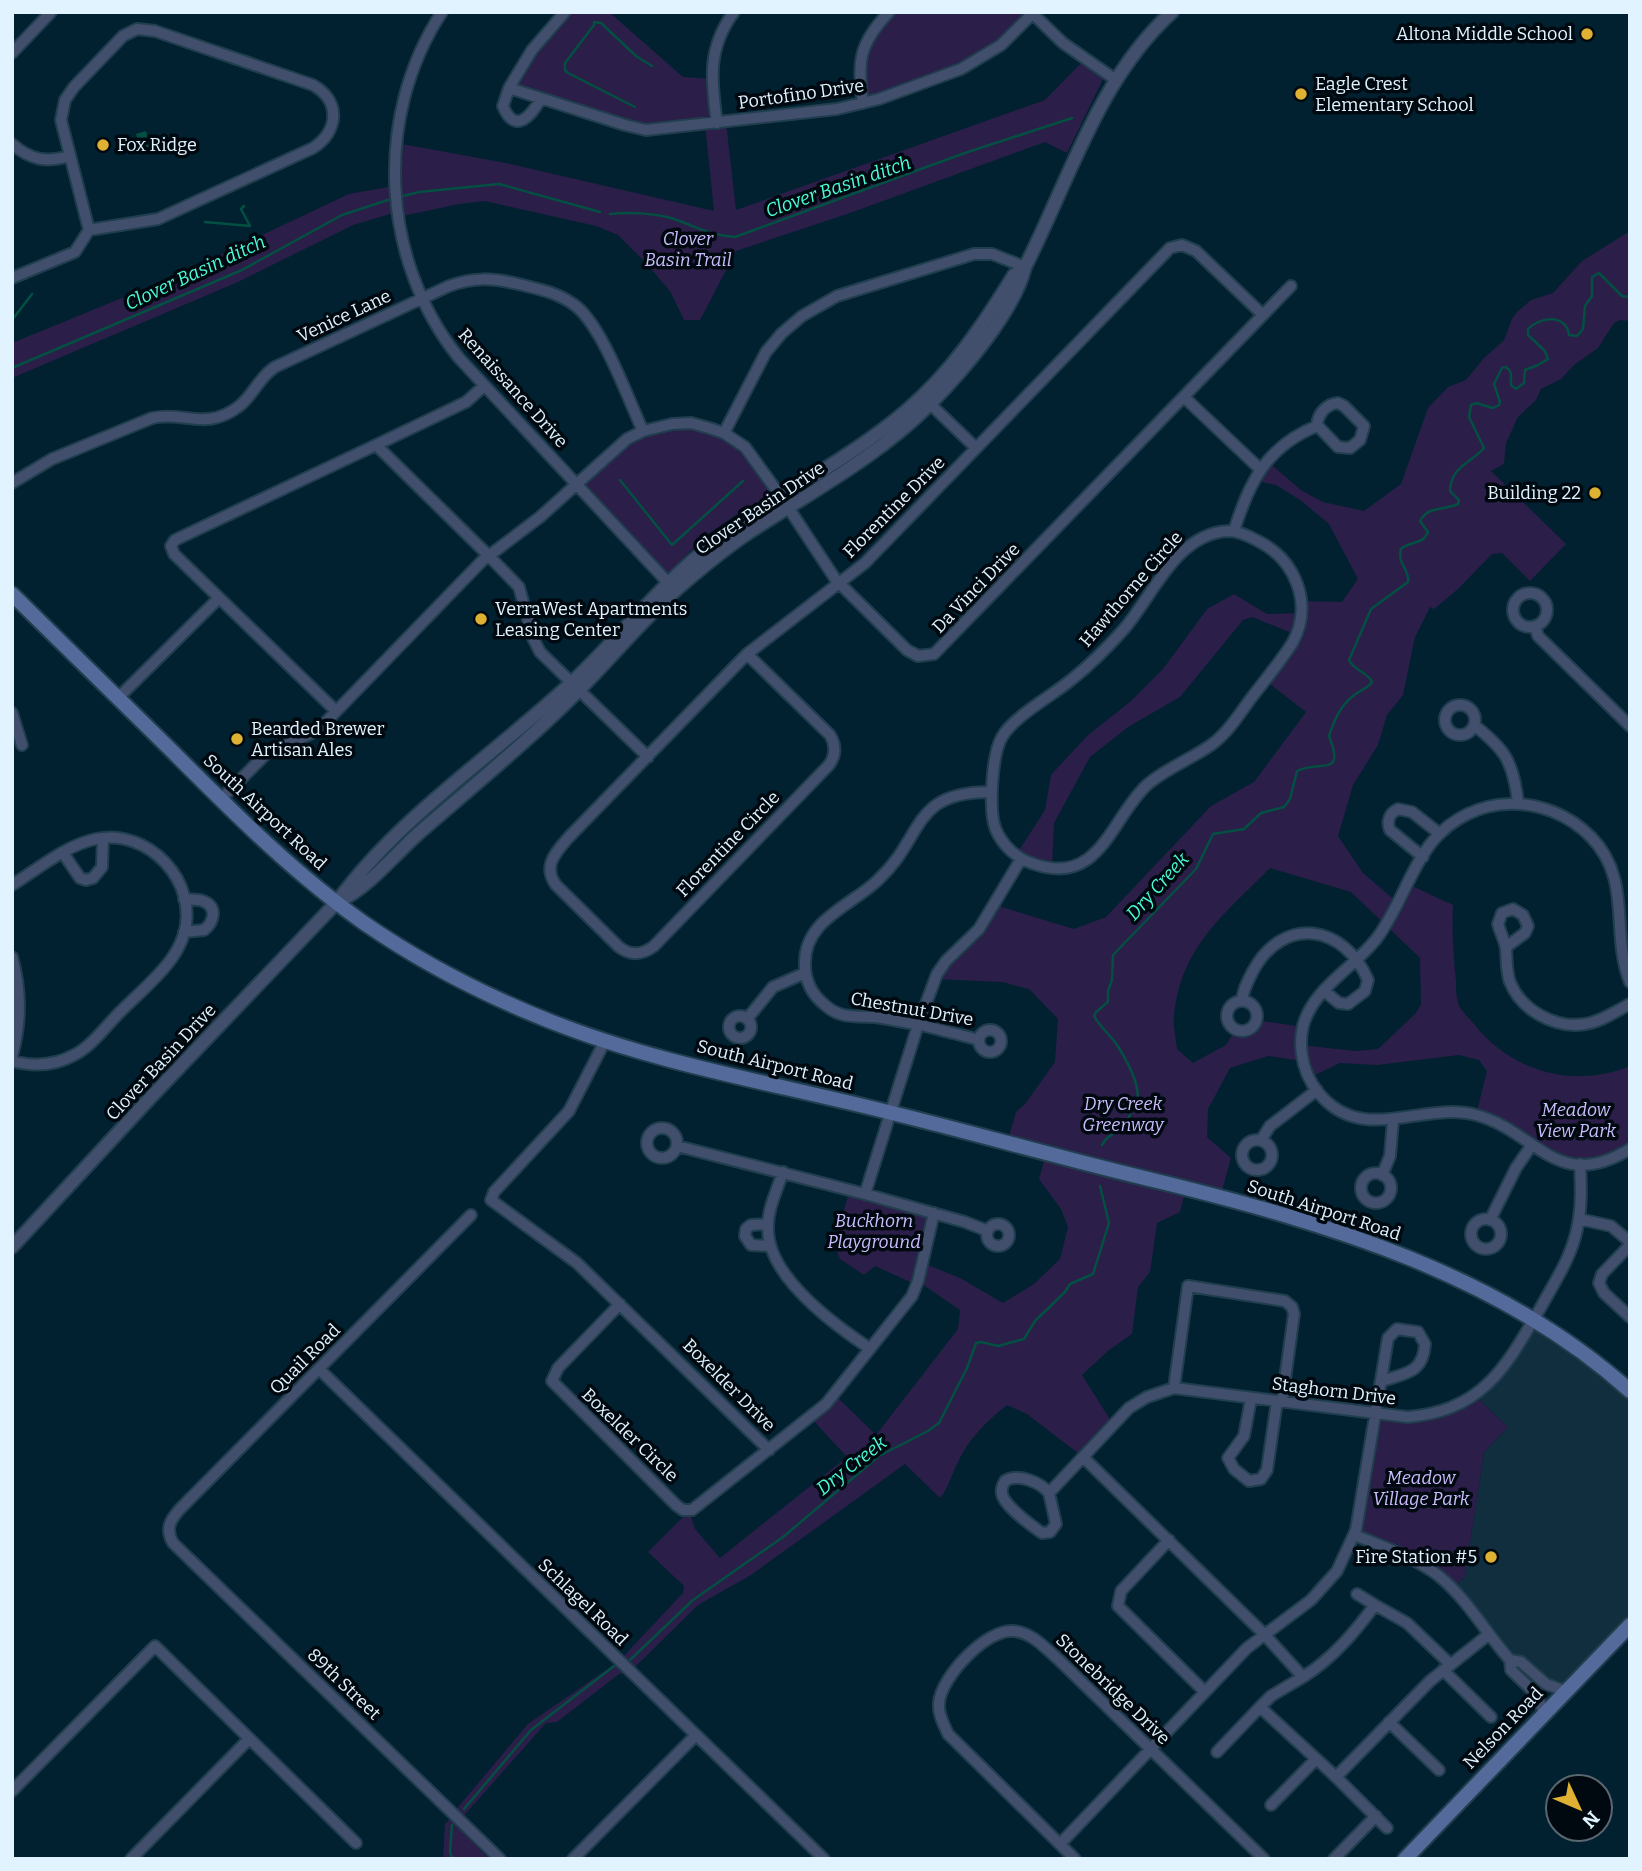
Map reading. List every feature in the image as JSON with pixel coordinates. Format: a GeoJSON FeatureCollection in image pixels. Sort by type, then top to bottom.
{"type":"FeatureCollection","features":[{"type":"Feature","properties":{"kind":"main road","name":"South Airport Road"},"geometry":{"type":"LineString","coordinates":[[12,594],[220,800],[290,864],[382,934],[447,974],[550,1021],[605,1041],[735,1077],[892,1113],[1286,1215],[1359,1238],[1444,1273],[1533,1320],[1588,1356],[1630,1391]]}},
{"type":"Feature","properties":{"kind":"main road","name":"Nelson Road"},"geometry":{"type":"LineString","coordinates":[[1405,1859],[1630,1625]]}},
{"type":"Feature","properties":{"kind":"street"},"geometry":{"type":"LineString","coordinates":[[12,53],[51,12]]}},
{"type":"Feature","properties":{"kind":"street","name":"Renaissance Drive"},"geometry":{"type":"LineString","coordinates":[[442,12],[425,42],[411,76],[399,120],[394,186],[408,263],[445,340],[484,386],[672,587]]}},
{"type":"Feature","properties":{"kind":"street"},"geometry":{"type":"LineString","coordinates":[[541,98],[530,117],[523,120],[509,116],[503,106],[509,88],[532,50],[565,12]]}},
{"type":"Feature","properties":{"kind":"street"},"geometry":{"type":"LineString","coordinates":[[717,123],[712,79],[714,53],[721,33],[734,12]]}},
{"type":"Feature","properties":{"kind":"street"},"geometry":{"type":"LineString","coordinates":[[863,103],[859,71],[862,51],[872,31],[889,12]]}},
{"type":"Feature","properties":{"kind":"street","name":"Clover Basin Drive"},"geometry":{"type":"LineString","coordinates":[[12,1247],[405,827],[575,687],[714,543],[785,502],[908,410],[926,400],[963,352],[1014,275],[1025,267],[1116,80],[1142,43],[1172,12]]}},
{"type":"Feature","properties":{"kind":"street"},"geometry":{"type":"LineString","coordinates":[[1034,13],[1063,43],[1116,80]]}},
{"type":"Feature","properties":{"kind":"street","name":"Portofino Drive"},"geometry":{"type":"LineString","coordinates":[[509,88],[631,127],[657,130],[802,114],[863,103],[943,77],[1001,45],[1034,13]]}},
{"type":"Feature","properties":{"kind":"street"},"geometry":{"type":"LineString","coordinates":[[12,278],[75,252],[89,230],[69,156],[61,110],[67,95],[123,36],[137,29],[155,31],[313,85],[323,93],[333,108],[334,120],[329,133],[320,143],[307,150],[153,221],[89,230]]}},
{"type":"Feature","properties":{"kind":"street"},"geometry":{"type":"LineString","coordinates":[[15,151],[39,160],[69,156]]}},
{"type":"Feature","properties":{"kind":"street","name":"Florentine Drive"},"geometry":{"type":"LineString","coordinates":[[550,865],[561,846],[747,654],[839,585],[874,553],[1174,246],[1186,246],[1198,253],[1263,316]]}},
{"type":"Feature","properties":{"kind":"street"},"geometry":{"type":"LineString","coordinates":[[724,433],[770,346],[798,319],[823,302],[972,254],[992,254],[1025,267]]}},
{"type":"Feature","properties":{"kind":"street","name":"Venice Lane"},"geometry":{"type":"LineString","coordinates":[[12,483],[52,459],[152,418],[168,416],[199,420],[226,414],[244,402],[263,376],[275,367],[459,282],[480,278],[544,290],[570,302],[586,315],[597,330],[643,431]]}},
{"type":"Feature","properties":{"kind":"street","name":"Da Vinci Drive"},"geometry":{"type":"LineString","coordinates":[[220,800],[267,753],[315,732],[489,556],[524,531],[621,443],[643,431],[665,425],[697,424],[724,433],[751,453],[839,585],[907,650],[918,656],[934,654],[1291,286]]}},
{"type":"Feature","properties":{"kind":"street"},"geometry":{"type":"LineString","coordinates":[[336,711],[219,598],[171,547],[175,540],[466,402],[484,386]]}},
{"type":"Feature","properties":{"kind":"street"},"geometry":{"type":"LineString","coordinates":[[1184,397],[1260,469]]}},
{"type":"Feature","properties":{"kind":"street"},"geometry":{"type":"LineString","coordinates":[[926,400],[976,448]]}},
{"type":"Feature","properties":{"kind":"street"},"geometry":{"type":"LineString","coordinates":[[865,1194],[918,1025],[940,969],[979,929],[1021,859],[1052,868],[1070,866],[1092,857],[1145,787],[1220,737],[1289,649],[1301,621],[1301,601],[1296,577],[1272,549],[1254,538],[1234,531],[1244,501],[1260,469],[1293,437],[1317,426],[1321,413],[1329,405],[1338,403],[1344,406],[1360,420],[1364,430],[1358,443],[1345,449],[1338,447],[1317,426]]}},
{"type":"Feature","properties":{"kind":"street"},"geometry":{"type":"LineString","coordinates":[[376,445],[519,587],[533,638],[540,652],[648,757]]}},
{"type":"Feature","properties":{"kind":"street","name":"Hawthorne Circle"},"geometry":{"type":"LineString","coordinates":[[1021,859],[1006,846],[992,817],[998,745],[1008,728],[1072,680],[1108,646],[1130,622],[1187,546],[1207,535],[1234,531]]}},
{"type":"Feature","properties":{"kind":"street"},"geometry":{"type":"LineString","coordinates":[[118,698],[219,598]]}},
{"type":"Feature","properties":{"kind":"street"},"geometry":{"type":"LineString","coordinates":[[1535,626],[1538,636],[1630,726]]}},
{"type":"Feature","properties":{"kind":"street","name":"Florentine Circle"},"geometry":{"type":"LineString","coordinates":[[550,865],[550,874],[555,885],[619,947],[631,953],[644,952],[654,946],[829,765],[835,750],[830,735],[747,654]]}},
{"type":"Feature","properties":{"kind":"street"},"geometry":{"type":"LineString","coordinates":[[12,713],[22,745]]}},
{"type":"Feature","properties":{"kind":"street"},"geometry":{"type":"LineString","coordinates":[[1474,725],[1492,739],[1508,758],[1518,802]]}},
{"type":"Feature","properties":{"kind":"street"},"geometry":{"type":"LineString","coordinates":[[747,1019],[773,987],[805,974],[805,950],[813,933],[823,922],[884,875],[934,805],[946,797],[961,793],[992,792]]}},
{"type":"Feature","properties":{"kind":"street"},"geometry":{"type":"LineString","coordinates":[[1630,982],[1624,965],[1625,911],[1611,867],[1590,836],[1556,813],[1535,805],[1518,802],[1499,804],[1454,821],[1440,834],[1423,857],[1382,930],[1356,961],[1308,1009],[1301,1036],[1303,1061],[1317,1090],[1331,1105],[1351,1116],[1369,1120],[1393,1120],[1434,1112],[1462,1112],[1496,1122],[1559,1161],[1580,1164],[1609,1159],[1630,1149]]}},
{"type":"Feature","properties":{"kind":"street"},"geometry":{"type":"LineString","coordinates":[[1423,857],[1390,830],[1388,821],[1391,815],[1398,809],[1409,810],[1440,834]]}},
{"type":"Feature","properties":{"kind":"street"},"geometry":{"type":"LineString","coordinates":[[64,853],[79,877],[84,880],[92,879],[102,869],[103,838]]}},
{"type":"Feature","properties":{"kind":"street"},"geometry":{"type":"LineString","coordinates":[[12,885],[84,842],[103,838],[129,841],[157,855],[176,874],[186,914],[184,932],[176,953],[168,964],[82,1050],[66,1059],[44,1065],[26,1065],[12,1061]]}},
{"type":"Feature","properties":{"kind":"street"},"geometry":{"type":"LineString","coordinates":[[184,899],[204,902],[213,913],[212,922],[206,929],[201,932],[184,932]]}},
{"type":"Feature","properties":{"kind":"street"},"geometry":{"type":"LineString","coordinates":[[1242,1001],[1244,987],[1262,955],[1272,945],[1288,937],[1308,933],[1326,935],[1337,942],[1356,961],[1369,982],[1362,995],[1353,1002],[1344,1004],[1324,991]]}},
{"type":"Feature","properties":{"kind":"street"},"geometry":{"type":"LineString","coordinates":[[1506,947],[1506,968],[1513,989],[1527,1005],[1546,1018],[1567,1024],[1584,1024],[1630,1004]]}},
{"type":"Feature","properties":{"kind":"street"},"geometry":{"type":"LineString","coordinates":[[12,957],[19,1004],[12,1056]]}},
{"type":"Feature","properties":{"kind":"street","name":"Chestnut Drive"},"geometry":{"type":"LineString","coordinates":[[805,974],[813,993],[835,1012],[850,1017],[875,1017],[918,1025],[979,1040]]}},
{"type":"Feature","properties":{"kind":"street","name":"Boxelder Drive"},"geometry":{"type":"LineString","coordinates":[[605,1041],[569,1111],[493,1193],[491,1200],[571,1257],[769,1450],[831,1399],[912,1296],[918,1282],[934,1213]]}},
{"type":"Feature","properties":{"kind":"street"},"geometry":{"type":"LineString","coordinates":[[1261,1140],[1268,1129],[1317,1090]]}},
{"type":"Feature","properties":{"kind":"street"},"geometry":{"type":"LineString","coordinates":[[1382,1175],[1390,1156],[1393,1120]]}},
{"type":"Feature","properties":{"kind":"street"},"geometry":{"type":"LineString","coordinates":[[677,1146],[865,1194],[988,1231]]}},
{"type":"Feature","properties":{"kind":"street"},"geometry":{"type":"LineString","coordinates":[[1490,1220],[1516,1168],[1531,1146]]}},
{"type":"Feature","properties":{"kind":"street","name":"Staghorn Drive"},"geometry":{"type":"LineString","coordinates":[[1049,1493],[1129,1408],[1147,1396],[1174,1388],[1400,1416],[1421,1415],[1452,1406],[1474,1395],[1503,1369],[1567,1260],[1579,1219],[1580,1164]]}},
{"type":"Feature","properties":{"kind":"street"},"geometry":{"type":"LineString","coordinates":[[783,1172],[768,1224],[770,1246],[777,1263],[786,1277],[843,1330],[869,1349]]}},
{"type":"Feature","properties":{"kind":"street","name":"Quail Road"},"geometry":{"type":"LineString","coordinates":[[168,1530],[171,1520],[180,1509],[471,1215]]}},
{"type":"Feature","properties":{"kind":"street"},"geometry":{"type":"LineString","coordinates":[[1579,1219],[1611,1226],[1630,1243],[1603,1272],[1599,1283],[1604,1293],[1630,1317]]}},
{"type":"Feature","properties":{"kind":"street"},"geometry":{"type":"LineString","coordinates":[[768,1224],[751,1225],[746,1229],[745,1237],[751,1245],[770,1246]]}},
{"type":"Feature","properties":{"kind":"street"},"geometry":{"type":"LineString","coordinates":[[1174,1388],[1188,1286],[1285,1301],[1292,1307],[1294,1315],[1266,1470],[1260,1479],[1249,1481],[1234,1469],[1228,1456],[1244,1436],[1251,1399]]}},
{"type":"Feature","properties":{"kind":"street","name":"Boxelder Circle"},"geometry":{"type":"LineString","coordinates":[[620,1304],[561,1364],[552,1379],[676,1505],[685,1510],[696,1508],[769,1450]]}},
{"type":"Feature","properties":{"kind":"street"},"geometry":{"type":"LineString","coordinates":[[1060,1844],[1247,1648],[1308,1602],[1327,1584],[1340,1566],[1355,1535],[1387,1340],[1391,1332],[1402,1329],[1418,1332],[1426,1344],[1421,1364],[1413,1370],[1382,1381]]}},
{"type":"Feature","properties":{"kind":"street","name":"Schlagel Road"},"geometry":{"type":"LineString","coordinates":[[320,1370],[824,1859]]}},
{"type":"Feature","properties":{"kind":"street"},"geometry":{"type":"LineString","coordinates":[[1083,1457],[1264,1634],[1303,1677]]}},
{"type":"Feature","properties":{"kind":"street"},"geometry":{"type":"LineString","coordinates":[[1015,1477],[1042,1486],[1049,1493],[1056,1524],[1053,1530],[1044,1533],[1004,1499],[1002,1491],[1006,1480],[1015,1477]]}},
{"type":"Feature","properties":{"kind":"street","name":"89th Street"},"geometry":{"type":"LineString","coordinates":[[168,1530],[173,1543],[500,1859]]}},
{"type":"Feature","properties":{"kind":"street"},"geometry":{"type":"LineString","coordinates":[[1355,1535],[1414,1560],[1453,1589],[1510,1660],[1511,1670],[1537,1695],[1544,1713]]}},
{"type":"Feature","properties":{"kind":"street"},"geometry":{"type":"LineString","coordinates":[[1168,1540],[1121,1591],[1118,1606],[1205,1692]]}},
{"type":"Feature","properties":{"kind":"street"},"geometry":{"type":"LineString","coordinates":[[1357,1594],[1407,1623],[1491,1717]]}},
{"type":"Feature","properties":{"kind":"street"},"geometry":{"type":"LineString","coordinates":[[1217,1752],[1271,1696],[1322,1664],[1344,1644],[1375,1605]]}},
{"type":"Feature","properties":{"kind":"street","name":"Stonebridge Drive"},"geometry":{"type":"LineString","coordinates":[[1075,1859],[948,1734],[940,1715],[939,1701],[945,1682],[983,1640],[995,1633],[1011,1630],[1022,1632],[1036,1640],[1264,1859]]}},
{"type":"Feature","properties":{"kind":"street"},"geometry":{"type":"LineString","coordinates":[[1336,1777],[1446,1667],[1488,1634]]}},
{"type":"Feature","properties":{"kind":"street"},"geometry":{"type":"LineString","coordinates":[[12,1791],[155,1646],[356,1843]]}},
{"type":"Feature","properties":{"kind":"street"},"geometry":{"type":"LineString","coordinates":[[1510,1660],[1521,1662],[1546,1684],[1565,1691]]}},
{"type":"Feature","properties":{"kind":"street"},"geometry":{"type":"LineString","coordinates":[[1260,1707],[1387,1828]]}},
{"type":"Feature","properties":{"kind":"street"},"geometry":{"type":"LineString","coordinates":[[1389,1722],[1439,1770]]}},
{"type":"Feature","properties":{"kind":"street"},"geometry":{"type":"LineString","coordinates":[[573,1859],[696,1735]]}},
{"type":"Feature","properties":{"kind":"street"},"geometry":{"type":"LineString","coordinates":[[131,1859],[249,1739]]}},
{"type":"Feature","properties":{"kind":"street"},"geometry":{"type":"LineString","coordinates":[[1271,1805],[1316,1759]]}},
{"type":"Feature","properties":{"kind":"street"},"geometry":{"type":"LineString","coordinates":[[1334,1859],[1376,1816]]}},
{"type":"Feature","properties":{"kind":"shaded area"},"geometry":{"type":"Polygon","coordinates":[[[146,131],[151,151],[137,155],[136,150],[140,149],[136,134],[146,131]]]}},
{"type":"Feature","properties":{"kind":"shaded area"},"geometry":{"type":"Polygon","coordinates":[[[1533,1320],[1630,1391],[1630,1625],[1565,1691],[1510,1660],[1453,1589],[1465,1576],[1484,1452],[1508,1427],[1474,1395],[1533,1320]]]}},
{"type":"Feature","properties":{"kind":"green space","name":"Clover Basin Trail"},"geometry":{"type":"Polygon","coordinates":[[[565,12],[609,12],[683,77],[712,79],[717,122],[726,122],[736,210],[1045,100],[1085,59],[1106,73],[1067,153],[1045,142],[736,251],[700,320],[684,320],[670,291],[618,235],[596,226],[485,201],[398,217],[397,212],[353,225],[238,282],[12,378],[12,343],[166,280],[349,194],[394,186],[396,143],[506,163],[714,211],[705,124],[657,130],[509,88],[565,12]]]}},
{"type":"Feature","properties":{"kind":"green space"},"geometry":{"type":"Polygon","coordinates":[[[889,12],[1034,12],[986,55],[863,103],[859,64],[889,12]]]}},
{"type":"Feature","properties":{"kind":"green space","name":"Dry Creek Greenway"},"geometry":{"type":"Polygon","coordinates":[[[1630,231],[1630,321],[1620,320],[1614,323],[1598,348],[1574,365],[1561,379],[1541,389],[1536,400],[1518,417],[1506,443],[1504,464],[1491,471],[1566,544],[1530,581],[1502,553],[1492,554],[1458,589],[1434,609],[1430,607],[1415,637],[1403,695],[1387,715],[1378,745],[1353,785],[1338,836],[1363,873],[1398,903],[1408,884],[1453,905],[1453,952],[1458,1003],[1489,1041],[1506,1054],[1545,1072],[1587,1076],[1630,1066],[1630,1149],[1580,1164],[1476,1115],[1487,1071],[1479,1060],[1459,1055],[1377,1065],[1340,1063],[1309,1078],[1302,1061],[1268,1056],[1230,1068],[1208,1109],[1207,1137],[1231,1158],[1220,1198],[1186,1189],[1180,1212],[1157,1223],[1150,1272],[1138,1287],[1132,1334],[1109,1350],[1082,1375],[1113,1424],[1083,1457],[1027,1414],[1007,1405],[972,1439],[940,1498],[905,1464],[751,1575],[698,1605],[630,1672],[619,1674],[557,1722],[546,1723],[460,1820],[453,1813],[528,1724],[619,1661],[683,1593],[684,1586],[648,1552],[689,1511],[695,1529],[720,1558],[847,1457],[810,1417],[835,1395],[876,1435],[958,1329],[960,1310],[919,1282],[917,1285],[875,1266],[864,1275],[840,1259],[834,1244],[850,1189],[934,1213],[923,1263],[960,1278],[1003,1303],[1034,1284],[1060,1259],[1068,1227],[1061,1209],[1039,1179],[1046,1154],[1007,1143],[1016,1112],[1025,1104],[1055,1062],[1058,1019],[1029,989],[1002,982],[935,979],[995,905],[1074,929],[1106,917],[1211,806],[1254,782],[1306,712],[1265,680],[1297,635],[1252,617],[1243,620],[1180,697],[1128,727],[1090,757],[1054,823],[1052,868],[1016,855],[1045,810],[1051,775],[1087,736],[1131,701],[1163,669],[1207,609],[1234,594],[1267,614],[1301,613],[1301,601],[1342,602],[1358,579],[1329,524],[1300,500],[1276,485],[1253,480],[1267,461],[1301,490],[1323,502],[1364,511],[1401,484],[1428,408],[1448,387],[1466,380],[1484,358],[1504,340],[1518,311],[1531,300],[1553,293],[1582,261],[1630,231]],[[1270,868],[1207,933],[1185,970],[1178,991],[1174,1020],[1177,1049],[1193,1063],[1226,1045],[1236,1029],[1249,1029],[1256,1020],[1303,1027],[1301,1045],[1355,1051],[1378,1049],[1416,1013],[1421,1004],[1420,958],[1351,892],[1270,868]]]}},
{"type":"Feature","properties":{"kind":"green space"},"geometry":{"type":"Polygon","coordinates":[[[683,423],[738,442],[778,492],[743,510],[711,532],[680,564],[662,577],[577,485],[621,443],[683,423]]]}},
{"type":"Feature","properties":{"kind":"green space","name":"Meadow Village Park"},"geometry":{"type":"Polygon","coordinates":[[[1474,1395],[1508,1427],[1484,1452],[1465,1576],[1453,1589],[1445,1581],[1355,1535],[1375,1414],[1407,1417],[1474,1395]]]}},
{"type":"Feature","properties":{"kind":"green space"},"geometry":{"type":"Polygon","coordinates":[[[450,1819],[489,1859],[443,1859],[445,1824],[450,1819]]]}},
{"type":"Feature","properties":{"kind":"waterway"},"geometry":{"type":"LineString","coordinates":[[635,107],[568,73],[565,63],[594,22],[601,23],[636,56],[652,66]]}},
{"type":"Feature","properties":{"kind":"waterway","name":"Clover Basin ditch"},"geometry":{"type":"LineString","coordinates":[[610,214],[640,213],[664,216],[709,232],[735,237],[962,154],[1072,118]]}},
{"type":"Feature","properties":{"kind":"waterway","name":"Clover Basin ditch"},"geometry":{"type":"LineString","coordinates":[[403,196],[499,184],[600,212]]}},
{"type":"Feature","properties":{"kind":"waterway","name":"Clover Basin ditch"},"geometry":{"type":"LineString","coordinates":[[12,368],[242,270],[342,215],[388,200]]}},
{"type":"Feature","properties":{"kind":"waterway"},"geometry":{"type":"LineString","coordinates":[[244,206],[241,209],[250,226]]}},
{"type":"Feature","properties":{"kind":"waterway"},"geometry":{"type":"LineString","coordinates":[[205,222],[250,226]]}},
{"type":"Feature","properties":{"kind":"waterway","name":"Dry Creek"},"geometry":{"type":"LineString","coordinates":[[1102,1145],[1125,1125],[1138,1098],[1136,1084],[1127,1062],[1094,1016],[1108,1002],[1113,955],[1196,869],[1213,834],[1244,829],[1261,813],[1284,807],[1290,799],[1297,771],[1332,763],[1334,758],[1329,736],[1335,719],[1348,700],[1372,682],[1349,660],[1371,609],[1408,582],[1401,549],[1426,536],[1428,532],[1420,521],[1424,516],[1432,510],[1458,504],[1459,500],[1450,491],[1454,476],[1484,448],[1469,417],[1471,405],[1476,403],[1493,408],[1499,405],[1494,384],[1502,368],[1506,367],[1510,371],[1511,385],[1516,389],[1524,383],[1525,370],[1548,359],[1545,351],[1528,335],[1528,329],[1539,322],[1552,319],[1563,323],[1569,335],[1577,336],[1583,329],[1585,306],[1592,296],[1592,277],[1599,273],[1622,296],[1630,297]]}},
{"type":"Feature","properties":{"kind":"waterway"},"geometry":{"type":"LineString","coordinates":[[12,320],[32,294]]}},
{"type":"Feature","properties":{"kind":"waterway"},"geometry":{"type":"LineString","coordinates":[[620,480],[672,545],[743,481]]}},
{"type":"Feature","properties":{"kind":"waterway","name":"Dry Creek"},"geometry":{"type":"LineString","coordinates":[[630,1660],[693,1600],[783,1537],[879,1456],[939,1423],[967,1368],[976,1343],[998,1346],[1024,1339],[1035,1321],[1070,1284],[1093,1274],[1109,1223],[1100,1186]]}},
{"type":"Feature","properties":{"kind":"waterway","name":"Dry Creek"},"geometry":{"type":"LineString","coordinates":[[464,1809],[531,1730],[614,1666]]}},
{"type":"Feature","properties":{"kind":"waterway","name":"Dry Creek"},"geometry":{"type":"LineString","coordinates":[[452,1825],[452,1859]]}},
{"type":"Feature","properties":{"kind":"place","name":"Altona Middle School"},"geometry":{"type":"Point","coordinates":[1587,34]}},
{"type":"Feature","properties":{"kind":"place","name":"Eagle Crest Elementary School"},"geometry":{"type":"Point","coordinates":[1301,94]}},
{"type":"Feature","properties":{"kind":"place","name":"Fox Ridge"},"geometry":{"type":"Point","coordinates":[103,145]}},
{"type":"Feature","properties":{"kind":"place","name":"Building 22"},"geometry":{"type":"Point","coordinates":[1595,493]}},
{"type":"Feature","properties":{"kind":"place","name":"VerraWest Apartments Leasing Center"},"geometry":{"type":"Point","coordinates":[481,619]}},
{"type":"Feature","properties":{"kind":"place","name":"Bearded Brewer Artisan Ales"},"geometry":{"type":"Point","coordinates":[237,739]}},
{"type":"Feature","properties":{"kind":"place","name":"Fire Station #5"},"geometry":{"type":"Point","coordinates":[1491,1557]}},
{"type":"Feature","properties":{"kind":"park label","name":"Meadow View Park"},"geometry":{"type":"Point","coordinates":[1576,1120]}},
{"type":"Feature","properties":{"kind":"park label","name":"Buckhorn Playground"},"geometry":{"type":"Point","coordinates":[874,1231]}}]}
